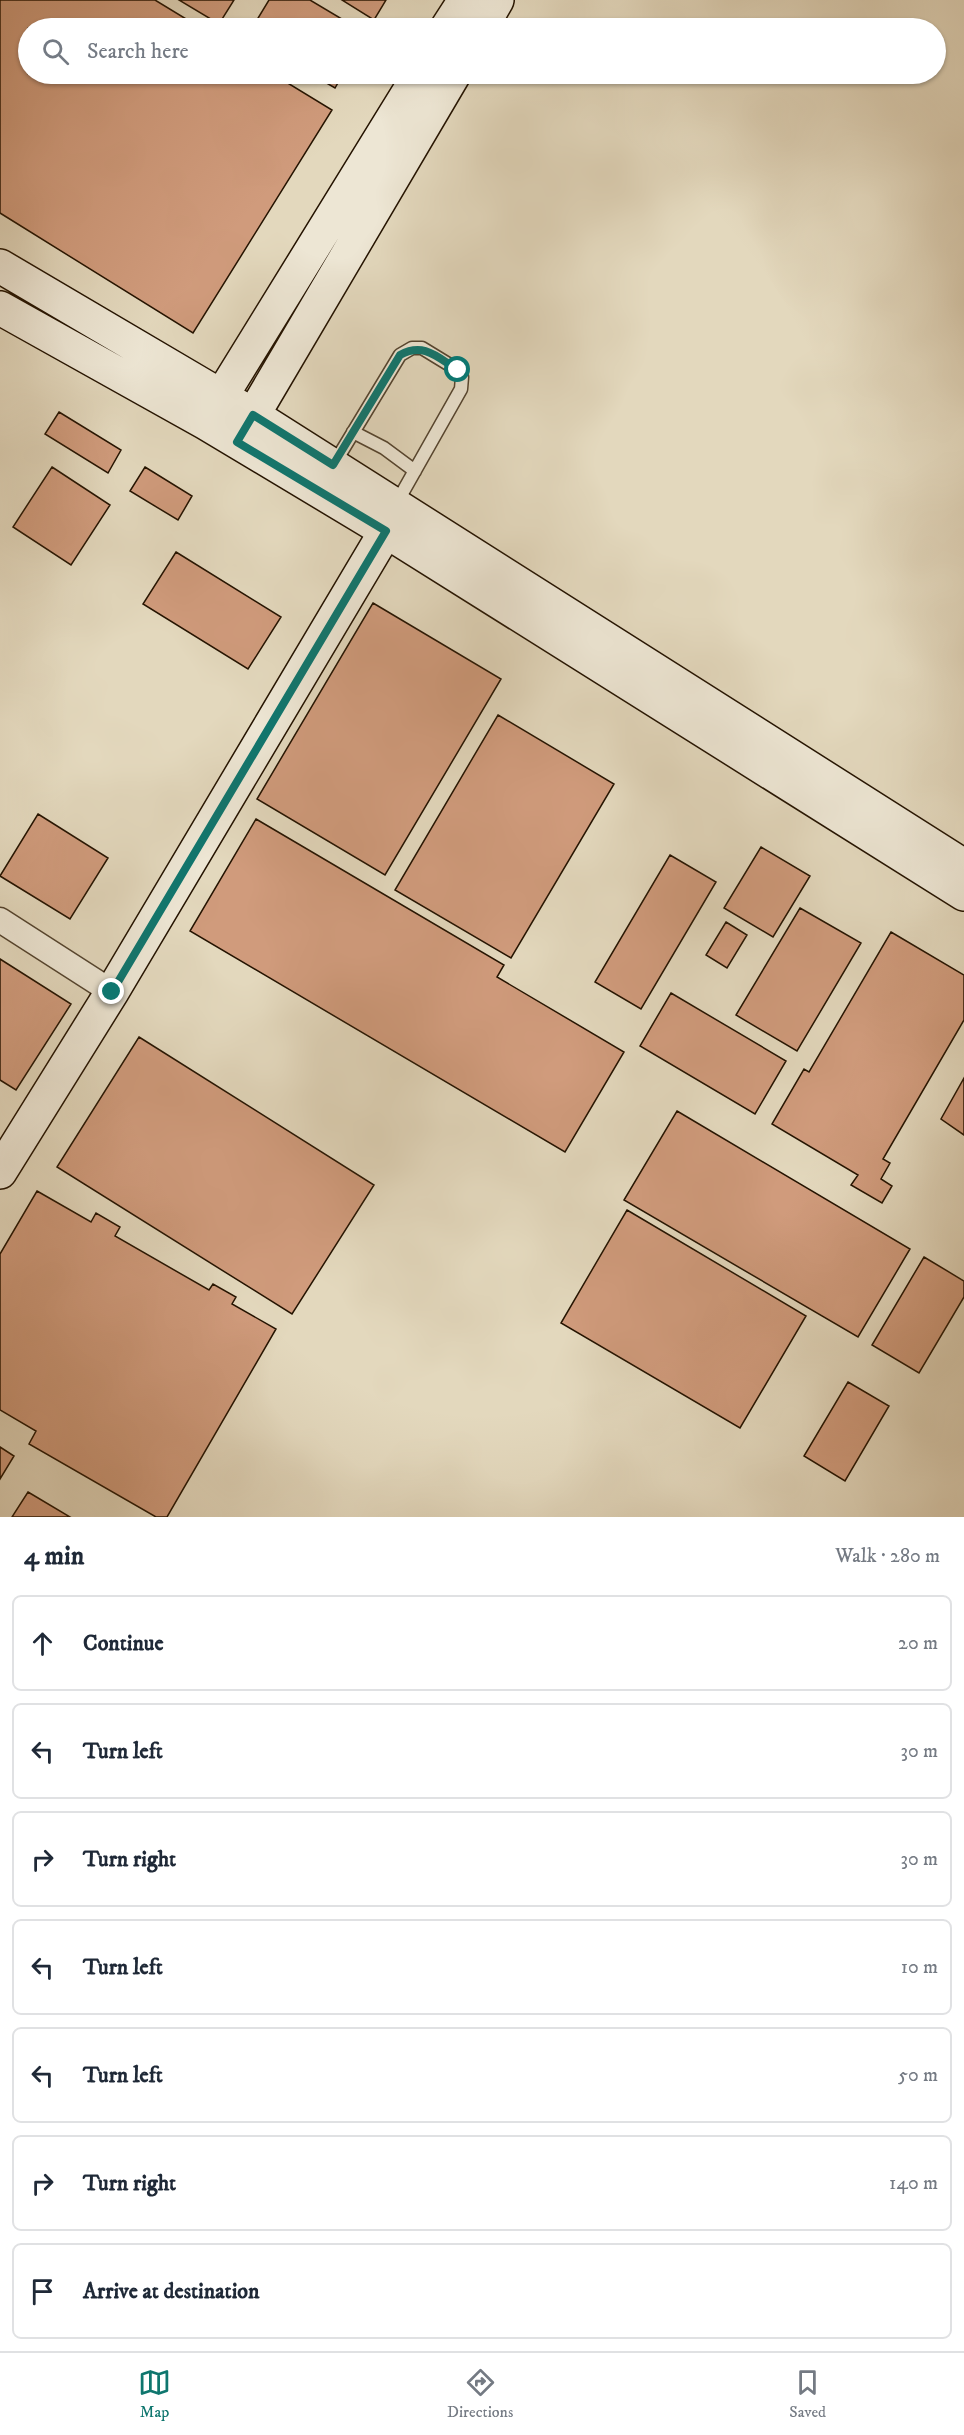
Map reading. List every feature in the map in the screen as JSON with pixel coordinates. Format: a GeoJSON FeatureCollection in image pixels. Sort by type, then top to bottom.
{"type":"FeatureCollection","features":[{"type":"Feature","properties":{"kind":"main road"},"geometry":{"type":"LineString","coordinates":[[453,18],[465,0]]}},
{"type":"Feature","properties":{"kind":"main road"},"geometry":{"type":"LineString","coordinates":[[487,18],[498,0]]}},
{"type":"Feature","properties":{"kind":"main road"},"geometry":{"type":"LineString","coordinates":[[214,409],[414,84]]}},
{"type":"Feature","properties":{"kind":"main road"},"geometry":{"type":"LineString","coordinates":[[245,428],[448,84]]}},
{"type":"Feature","properties":{"kind":"main road"},"geometry":{"type":"LineString","coordinates":[[0,266],[214,409],[964,866]]}},
{"type":"Feature","properties":{"kind":"main road"},"geometry":{"type":"LineString","coordinates":[[0,308],[214,409]]}},
{"type":"Feature","properties":{"kind":"main road"},"geometry":{"type":"LineString","coordinates":[[245,428],[333,465],[391,518],[964,894]]}},
{"type":"Feature","properties":{"kind":"main road"},"geometry":{"type":"LineString","coordinates":[[0,1172],[112,992],[391,518]]}},
{"type":"Feature","properties":{"kind":"street"},"geometry":{"type":"LineString","coordinates":[[0,920],[112,992]]}},
{"type":"Feature","properties":{"kind":"lane"},"geometry":{"type":"LineString","coordinates":[[333,465],[400,355],[412,348],[422,348],[458,370],[462,377],[461,389],[391,518]]}},
{"type":"Feature","properties":{"kind":"lane"},"geometry":{"type":"LineString","coordinates":[[354,432],[384,448],[415,471]]}},
{"type":"Feature","properties":{"kind":"building"},"geometry":{"type":"Polygon","coordinates":[[[0,0],[155,0],[185,18],[18,18],[18,84],[289,84],[332,110],[193,333],[0,213],[0,0]]]}},
{"type":"Feature","properties":{"kind":"building"},"geometry":{"type":"Polygon","coordinates":[[[179,0],[234,0],[223,18],[209,18],[179,0]]]}},
{"type":"Feature","properties":{"kind":"building"},"geometry":{"type":"Polygon","coordinates":[[[269,0],[310,0],[340,18],[258,18],[269,0]]]}},
{"type":"Feature","properties":{"kind":"building"},"geometry":{"type":"Polygon","coordinates":[[[342,0],[386,0],[375,18],[371,18],[342,0]]]}},
{"type":"Feature","properties":{"kind":"building"},"geometry":{"type":"Polygon","coordinates":[[[59,412],[121,450],[108,473],[45,434],[59,412]]]}},
{"type":"Feature","properties":{"kind":"building"},"geometry":{"type":"Polygon","coordinates":[[[52,467],[110,505],[71,565],[13,527],[52,467]]]}},
{"type":"Feature","properties":{"kind":"building"},"geometry":{"type":"Polygon","coordinates":[[[145,467],[192,496],[178,520],[130,491],[145,467]]]}},
{"type":"Feature","properties":{"kind":"building"},"geometry":{"type":"Polygon","coordinates":[[[176,552],[281,617],[248,669],[143,604],[176,552]]]}},
{"type":"Feature","properties":{"kind":"building"},"geometry":{"type":"Polygon","coordinates":[[[373,603],[501,679],[385,875],[257,799],[373,603]]]}},
{"type":"Feature","properties":{"kind":"building"},"geometry":{"type":"Polygon","coordinates":[[[498,715],[614,784],[511,958],[395,890],[498,715]]]}},
{"type":"Feature","properties":{"kind":"building"},"geometry":{"type":"Polygon","coordinates":[[[38,814],[108,858],[70,919],[0,876],[38,814]]]}},
{"type":"Feature","properties":{"kind":"building"},"geometry":{"type":"Polygon","coordinates":[[[256,819],[504,965],[497,977],[624,1052],[565,1152],[190,931],[256,819]]]}},
{"type":"Feature","properties":{"kind":"building"},"geometry":{"type":"Polygon","coordinates":[[[761,847],[810,876],[773,937],[724,908],[761,847]]]}},
{"type":"Feature","properties":{"kind":"building"},"geometry":{"type":"Polygon","coordinates":[[[670,855],[716,882],[641,1009],[595,982],[670,855]]]}},
{"type":"Feature","properties":{"kind":"building"},"geometry":{"type":"Polygon","coordinates":[[[800,908],[861,943],[797,1051],[736,1015],[800,908]]]}},
{"type":"Feature","properties":{"kind":"building"},"geometry":{"type":"Polygon","coordinates":[[[726,922],[747,935],[727,968],[706,955],[726,922]]]}},
{"type":"Feature","properties":{"kind":"building"},"geometry":{"type":"Polygon","coordinates":[[[891,932],[964,975],[964,1020],[883,1159],[890,1163],[881,1179],[892,1186],[882,1203],[851,1185],[858,1175],[772,1124],[804,1069],[809,1072],[891,932]]]}},
{"type":"Feature","properties":{"kind":"building"},"geometry":{"type":"Polygon","coordinates":[[[0,959],[71,1004],[16,1090],[0,1080],[0,959]]]}},
{"type":"Feature","properties":{"kind":"building"},"geometry":{"type":"Polygon","coordinates":[[[671,993],[786,1061],[755,1114],[640,1046],[671,993]]]}},
{"type":"Feature","properties":{"kind":"building"},"geometry":{"type":"Polygon","coordinates":[[[139,1037],[374,1185],[292,1314],[57,1167],[139,1037]]]}},
{"type":"Feature","properties":{"kind":"building"},"geometry":{"type":"Polygon","coordinates":[[[964,1078],[964,1135],[941,1119],[964,1078]]]}},
{"type":"Feature","properties":{"kind":"building"},"geometry":{"type":"Polygon","coordinates":[[[677,1111],[910,1249],[858,1337],[624,1200],[677,1111]]]}},
{"type":"Feature","properties":{"kind":"building"},"geometry":{"type":"Polygon","coordinates":[[[37,1191],[91,1222],[96,1213],[120,1227],[115,1236],[209,1290],[213,1284],[236,1297],[232,1304],[276,1329],[167,1517],[156,1517],[29,1444],[36,1431],[0,1410],[0,1254],[37,1191]]]}},
{"type":"Feature","properties":{"kind":"building"},"geometry":{"type":"Polygon","coordinates":[[[627,1210],[806,1316],[740,1428],[561,1323],[627,1210]]]}},
{"type":"Feature","properties":{"kind":"building"},"geometry":{"type":"Polygon","coordinates":[[[924,1257],[964,1281],[964,1297],[919,1373],[872,1345],[924,1257]]]}},
{"type":"Feature","properties":{"kind":"building"},"geometry":{"type":"Polygon","coordinates":[[[848,1382],[889,1406],[845,1481],[804,1456],[848,1382]]]}},
{"type":"Feature","properties":{"kind":"building"},"geometry":{"type":"Polygon","coordinates":[[[0,1447],[14,1456],[0,1479],[0,1447]]]}},
{"type":"Feature","properties":{"kind":"building"},"geometry":{"type":"Polygon","coordinates":[[[28,1492],[70,1517],[12,1517],[28,1492]]]}},
{"type":"Feature","properties":{"kind":"route"},"geometry":{"type":"LineString","coordinates":[[112,992],[386,531],[237,442],[253,415],[333,465],[400,355],[412,348],[422,348],[458,370]]}}]}
